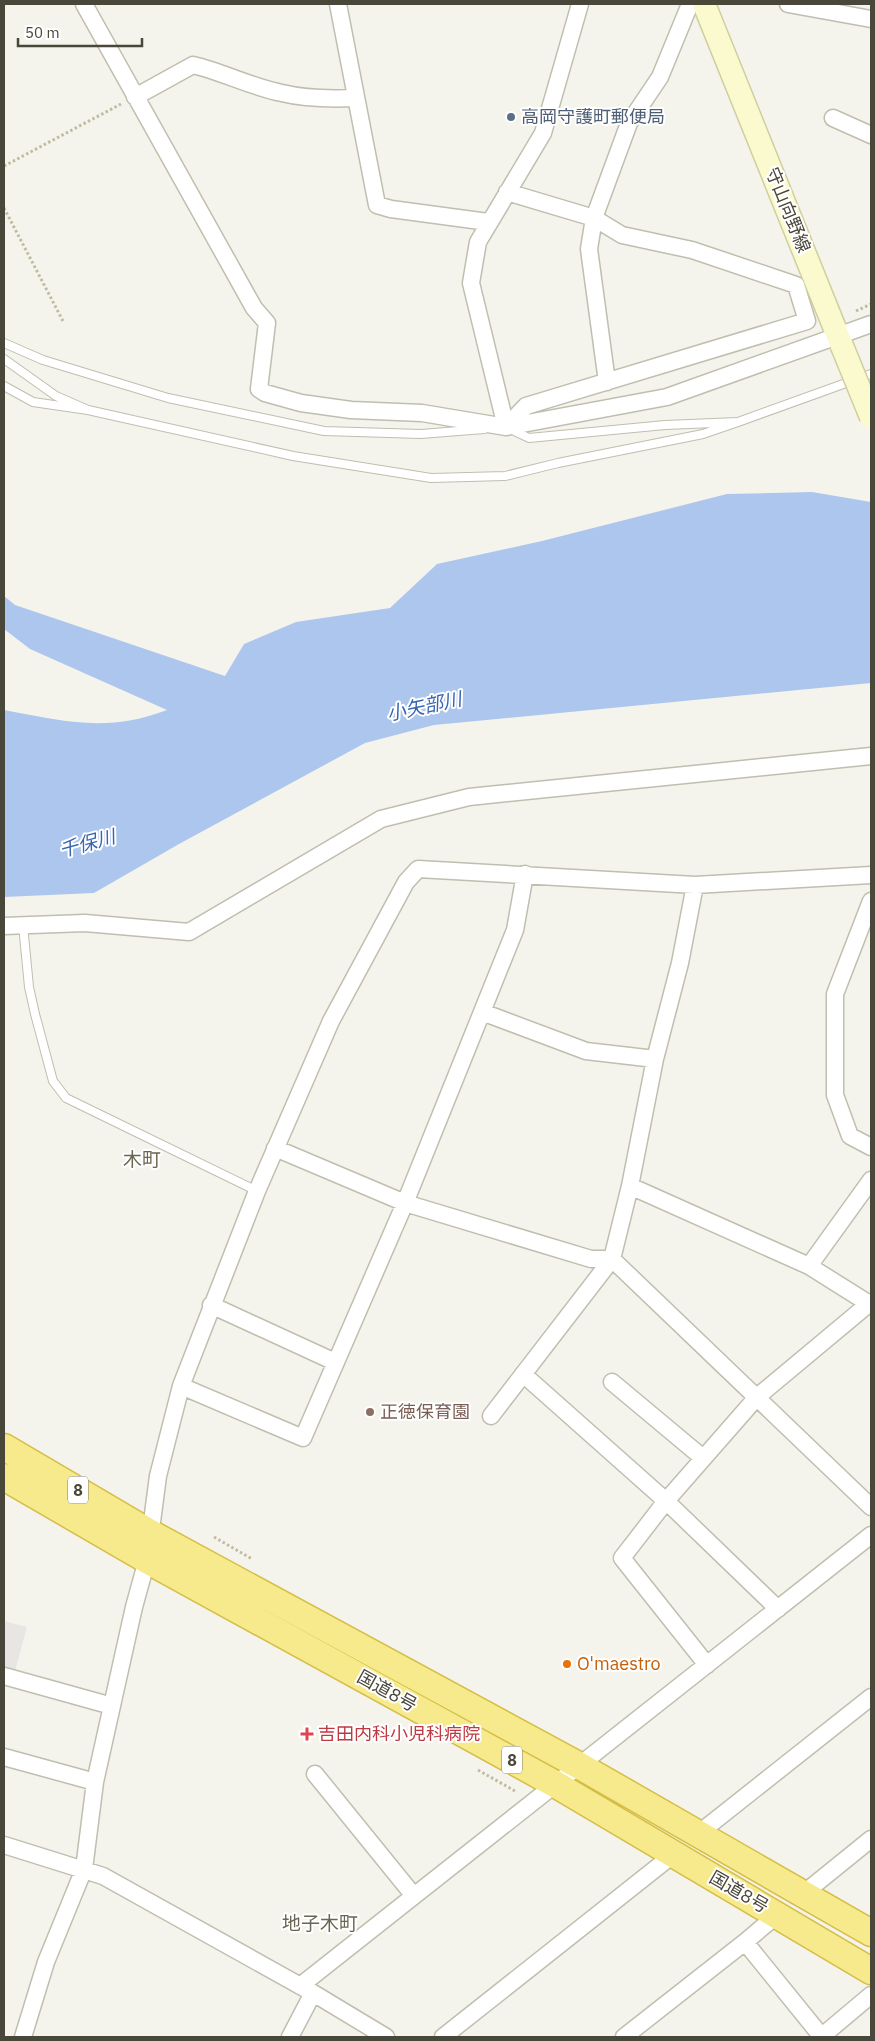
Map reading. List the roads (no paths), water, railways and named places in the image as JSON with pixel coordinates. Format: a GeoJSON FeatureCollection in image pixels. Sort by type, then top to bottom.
{"type":"FeatureCollection","features":[{"type":"Feature","properties":{"kind":"highway","name":"国道8号"},"geometry":{"type":"LineString","coordinates":[[4,1447],[152,1534],[580,1766],[871,1933]]}},
{"type":"Feature","properties":{"kind":"highway","name":"国道8号"},"geometry":{"type":"LineString","coordinates":[[4,1477],[147,1560],[556,1784],[871,1971]]}},
{"type":"Feature","properties":{"kind":"main road","name":"守山向野線"},"geometry":{"type":"LineString","coordinates":[[704,4],[871,417]]}},
{"type":"Feature","properties":{"kind":"street"},"geometry":{"type":"LineString","coordinates":[[84,4],[254,308],[267,323],[259,389],[265,393],[301,403],[351,410],[422,413],[506,428],[667,396],[840,342],[871,324]]}},
{"type":"Feature","properties":{"kind":"street"},"geometry":{"type":"LineString","coordinates":[[338,4],[377,205],[391,210],[488,222]]}},
{"type":"Feature","properties":{"kind":"street"},"geometry":{"type":"LineString","coordinates":[[506,428],[471,283],[478,242],[488,222],[543,133],[580,4]]}},
{"type":"Feature","properties":{"kind":"street"},"geometry":{"type":"LineString","coordinates":[[607,382],[588,249],[594,218],[629,124],[660,77],[690,4]]}},
{"type":"Feature","properties":{"kind":"street"},"geometry":{"type":"LineString","coordinates":[[788,4],[871,19]]}},
{"type":"Feature","properties":{"kind":"street"},"geometry":{"type":"LineString","coordinates":[[135,97],[193,65],[211,69],[233,79],[282,94],[322,99],[355,98]]}},
{"type":"Feature","properties":{"kind":"street"},"geometry":{"type":"LineString","coordinates":[[833,118],[871,135]]}},
{"type":"Feature","properties":{"kind":"street"},"geometry":{"type":"LineString","coordinates":[[506,428],[526,406],[807,321],[796,284],[692,250],[622,235],[594,218],[507,192]]}},
{"type":"Feature","properties":{"kind":"street"},"geometry":{"type":"LineString","coordinates":[[4,926],[85,923],[189,932],[381,819],[468,797],[871,756]]}},
{"type":"Feature","properties":{"kind":"street"},"geometry":{"type":"LineString","coordinates":[[23,2037],[46,1962],[84,1869],[95,1782],[147,1560],[152,1534],[158,1476],[181,1386],[257,1191],[331,1021],[406,882],[418,869],[695,885],[871,875]]}},
{"type":"Feature","properties":{"kind":"street"},"geometry":{"type":"LineString","coordinates":[[181,1386],[304,1438],[405,1204],[515,930],[525,874]]}},
{"type":"Feature","properties":{"kind":"street"},"geometry":{"type":"LineString","coordinates":[[491,1416],[612,1258],[630,1186],[655,1059],[680,963],[695,885]]}},
{"type":"Feature","properties":{"kind":"street"},"geometry":{"type":"LineString","coordinates":[[871,901],[835,994],[835,1095],[850,1136],[871,1147]]}},
{"type":"Feature","properties":{"kind":"street"},"geometry":{"type":"LineString","coordinates":[[482,1012],[586,1052],[655,1059]]}},
{"type":"Feature","properties":{"kind":"street"},"geometry":{"type":"LineString","coordinates":[[275,1148],[405,1204],[592,1259],[612,1258],[871,1507]]}},
{"type":"Feature","properties":{"kind":"street"},"geometry":{"type":"LineString","coordinates":[[809,1266],[871,1180]]}},
{"type":"Feature","properties":{"kind":"street"},"geometry":{"type":"LineString","coordinates":[[630,1186],[809,1266],[871,1304],[757,1397],[666,1501],[622,1558],[707,1665]]}},
{"type":"Feature","properties":{"kind":"street"},"geometry":{"type":"LineString","coordinates":[[211,1305],[336,1362]]}},
{"type":"Feature","properties":{"kind":"street"},"geometry":{"type":"LineString","coordinates":[[523,1374],[666,1501],[778,1609]]}},
{"type":"Feature","properties":{"kind":"street"},"geometry":{"type":"LineString","coordinates":[[612,1382],[703,1458]]}},
{"type":"Feature","properties":{"kind":"street"},"geometry":{"type":"LineString","coordinates":[[290,2037],[306,1989],[414,1896],[871,1535]]}},
{"type":"Feature","properties":{"kind":"street"},"geometry":{"type":"LineString","coordinates":[[4,1676],[112,1706]]}},
{"type":"Feature","properties":{"kind":"street"},"geometry":{"type":"LineString","coordinates":[[698,1834],[871,1697]]}},
{"type":"Feature","properties":{"kind":"street"},"geometry":{"type":"LineString","coordinates":[[4,1757],[95,1782]]}},
{"type":"Feature","properties":{"kind":"street"},"geometry":{"type":"LineString","coordinates":[[315,1774],[414,1896]]}},
{"type":"Feature","properties":{"kind":"street"},"geometry":{"type":"LineString","coordinates":[[803,1894],[871,1839]]}},
{"type":"Feature","properties":{"kind":"street"},"geometry":{"type":"LineString","coordinates":[[4,1845],[103,1876],[306,1989],[377,2034]]}},
{"type":"Feature","properties":{"kind":"street"},"geometry":{"type":"LineString","coordinates":[[443,2037],[674,1854]]}},
{"type":"Feature","properties":{"kind":"street"},"geometry":{"type":"LineString","coordinates":[[624,2037],[778,1915]]}},
{"type":"Feature","properties":{"kind":"street"},"geometry":{"type":"LineString","coordinates":[[745,1942],[822,2037],[871,1995]]}},
{"type":"Feature","properties":{"kind":"lane"},"geometry":{"type":"LineString","coordinates":[[4,343],[42,360],[168,398],[324,431],[421,434],[506,428],[530,438],[665,425],[738,422]]}},
{"type":"Feature","properties":{"kind":"lane"},"geometry":{"type":"LineString","coordinates":[[4,359],[56,396],[88,410]]}},
{"type":"Feature","properties":{"kind":"lane"},"geometry":{"type":"LineString","coordinates":[[4,386],[33,402],[88,410],[294,456],[431,478],[506,476],[558,463],[703,434],[871,374]]}},
{"type":"Feature","properties":{"kind":"lane"},"geometry":{"type":"LineString","coordinates":[[23,925],[29,987],[35,1014],[53,1081],[66,1098],[257,1191]]}},
{"type":"Feature","properties":{"kind":"water"},"geometry":{"type":"Polygon","coordinates":[[[812,492],[871,502],[871,683],[434,725],[365,743],[179,844],[94,893],[4,897],[4,710],[66,721],[105,723],[145,717],[167,710],[30,649],[4,629],[4,596],[15,605],[225,676],[244,644],[296,622],[390,608],[437,564],[542,541],[727,494],[812,492]]]}},
{"type":"Feature","properties":{"kind":"place","name":"高岡守護町郵便局"},"geometry":{"type":"Point","coordinates":[511,117]}},
{"type":"Feature","properties":{"kind":"place","name":"正徳保育園"},"geometry":{"type":"Point","coordinates":[370,1412]}},
{"type":"Feature","properties":{"kind":"place","name":"O'maestro"},"geometry":{"type":"Point","coordinates":[567,1664]}},
{"type":"Feature","properties":{"kind":"place","name":"吉田内科小児科病院"},"geometry":{"type":"Point","coordinates":[307,1734]}},
{"type":"Feature","properties":{"kind":"district","name":"木町"},"geometry":{"type":"Point","coordinates":[142,1159]}},
{"type":"Feature","properties":{"kind":"district","name":"地子木町"},"geometry":{"type":"Point","coordinates":[320,1923]}},
{"type":"Feature","properties":{"kind":"water label","name":"小矢部川"},"geometry":{"type":"Point","coordinates":[424,706]}},
{"type":"Feature","properties":{"kind":"water label","name":"千保川"},"geometry":{"type":"Point","coordinates":[87,843]}}]}
